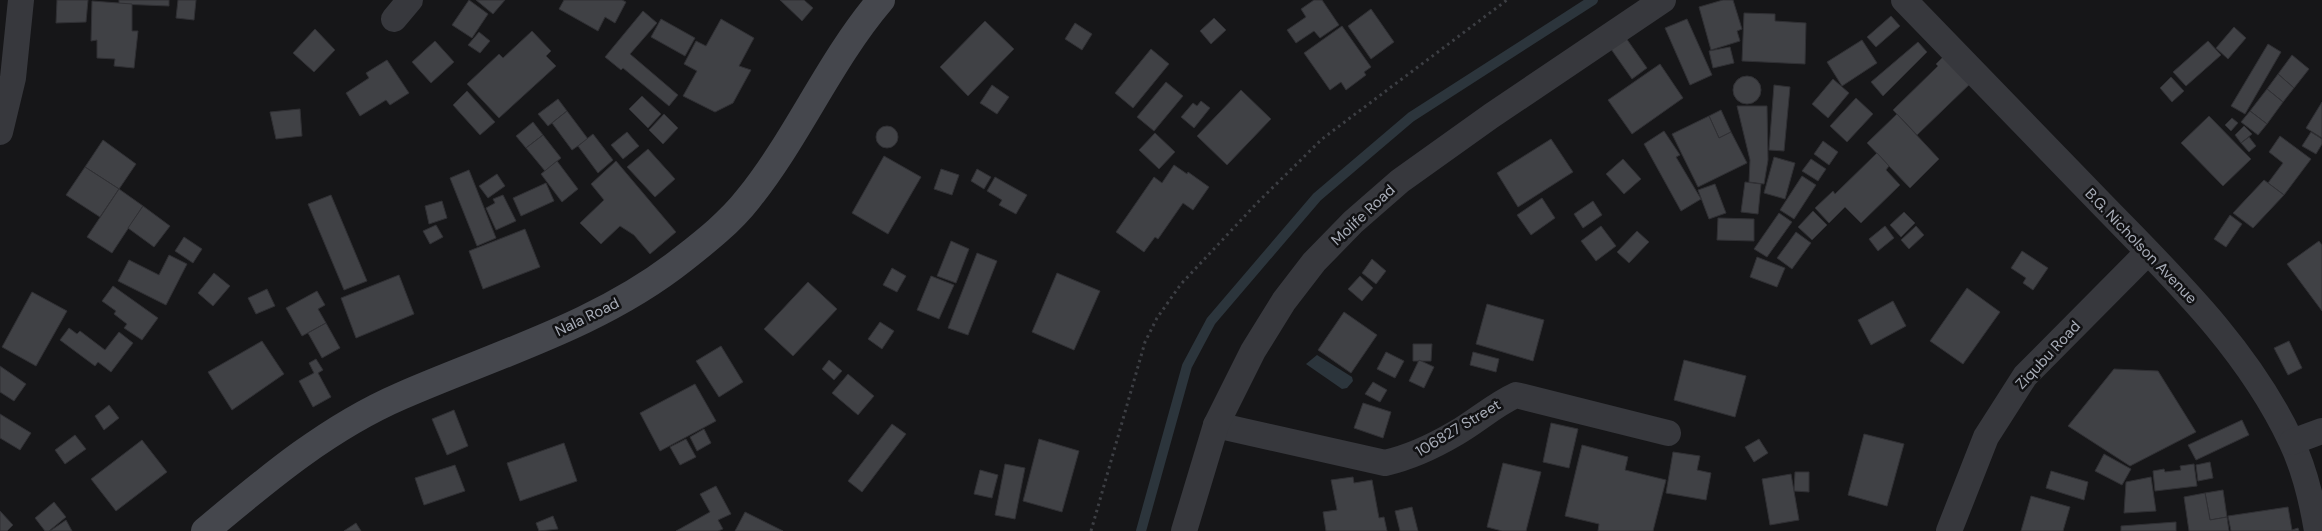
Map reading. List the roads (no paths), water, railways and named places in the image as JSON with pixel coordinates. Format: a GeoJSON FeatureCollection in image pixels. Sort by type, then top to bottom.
{"type":"FeatureCollection","features":[{"type":"Feature","properties":{"kind":"street"},"geometry":{"type":"LineString","coordinates":[[0,132],[13,78],[21,0]]}},
{"type":"Feature","properties":{"kind":"street","name":"Nala Road"},"geometry":{"type":"LineString","coordinates":[[204,531],[306,449],[354,419],[401,396],[524,347],[586,319],[641,290],[682,260],[715,233],[747,200],[775,161],[846,46],[881,0]]}},
{"type":"Feature","properties":{"kind":"street","name":"Molife Road"},"geometry":{"type":"LineString","coordinates":[[1184,531],[1216,425],[1253,352],[1284,301],[1314,262],[1353,222],[1400,181],[1663,0]]}},
{"type":"Feature","properties":{"kind":"street","name":"B.G. Nicholson Avenue"},"geometry":{"type":"LineString","coordinates":[[1904,0],[2148,252],[2206,315],[2244,361],[2292,442],[2312,504],[2317,531]]}},
{"type":"Feature","properties":{"kind":"street","name":"Ziqubu Road"},"geometry":{"type":"LineString","coordinates":[[1950,531],[1986,437],[2025,376],[2148,252]]}},
{"type":"Feature","properties":{"kind":"street","name":"106827 Street"},"geometry":{"type":"LineString","coordinates":[[1216,425],[1385,463],[1408,458],[1457,432],[1497,404],[1516,396],[1668,434]]}},
{"type":"Feature","properties":{"kind":"street"},"geometry":{"type":"LineString","coordinates":[[2292,442],[2322,431]]}},
{"type":"Feature","properties":{"kind":"waterway"},"geometry":{"type":"LineString","coordinates":[[1141,531],[1187,366],[1211,321],[1317,197],[1411,117],[1593,0]]}}]}
